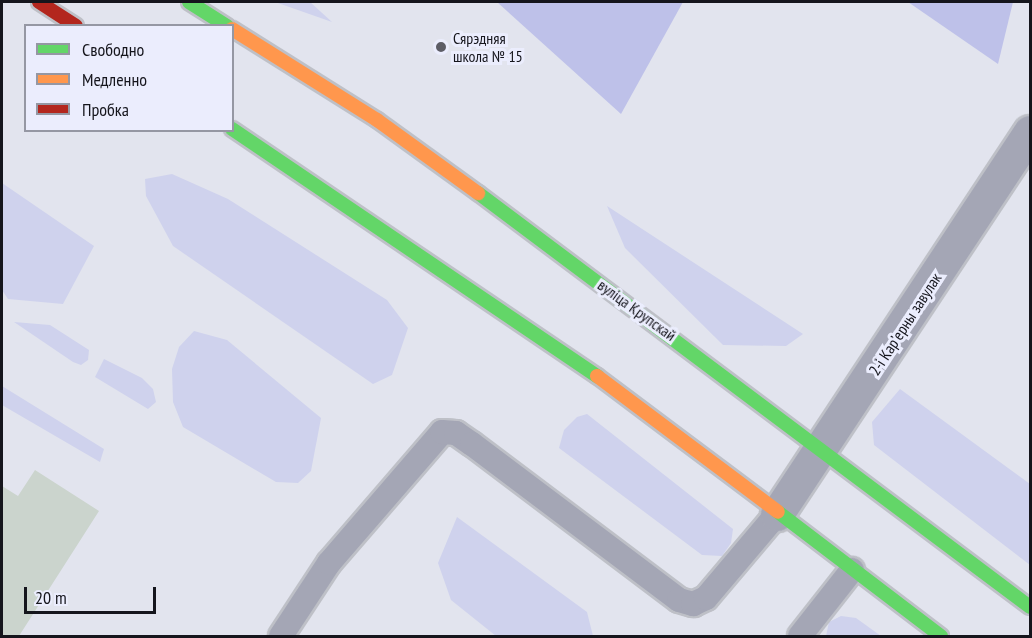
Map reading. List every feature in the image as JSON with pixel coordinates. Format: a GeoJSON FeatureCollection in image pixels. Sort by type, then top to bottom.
{"type":"FeatureCollection","features":[{"type":"Feature","properties":{"kind":"main road"},"geometry":{"type":"LineString","coordinates":[[39,2],[73,24]]}},
{"type":"Feature","properties":{"kind":"main road"},"geometry":{"type":"LineString","coordinates":[[189,2],[224,24]]}},
{"type":"Feature","properties":{"kind":"main road","name":"вуліца Крупскай"},"geometry":{"type":"LineString","coordinates":[[234,30],[377,120],[823,449],[1030,607]]}},
{"type":"Feature","properties":{"kind":"main road"},"geometry":{"type":"LineString","coordinates":[[234,130],[588,369],[941,636]]}},
{"type":"Feature","properties":{"kind":"street","name":"2-і Карʼерны завулак"},"geometry":{"type":"LineString","coordinates":[[777,514],[823,449],[1030,132]]}},
{"type":"Feature","properties":{"kind":"lane"},"geometry":{"type":"LineString","coordinates":[[281,636],[329,563],[441,432],[456,433],[679,600],[693,604],[706,598],[777,514]]}},
{"type":"Feature","properties":{"kind":"lane"},"geometry":{"type":"LineString","coordinates":[[800,636],[852,570]]}},
{"type":"Feature","properties":{"kind":"shaded area"},"geometry":{"type":"Polygon","coordinates":[[[275,2],[310,2],[332,22],[275,2]]]}},
{"type":"Feature","properties":{"kind":"shaded area"},"geometry":{"type":"Polygon","coordinates":[[[497,2],[683,2],[621,114],[497,2]]]}},
{"type":"Feature","properties":{"kind":"shaded area"},"geometry":{"type":"Polygon","coordinates":[[[908,2],[1013,2],[998,64],[908,2]]]}},
{"type":"Feature","properties":{"kind":"shaded area"},"geometry":{"type":"Polygon","coordinates":[[[172,174],[228,199],[387,300],[408,328],[392,375],[373,384],[173,246],[146,196],[145,179],[172,174]]]}},
{"type":"Feature","properties":{"kind":"shaded area"},"geometry":{"type":"Polygon","coordinates":[[[2,183],[94,246],[63,304],[8,299],[2,290],[2,183]]]}},
{"type":"Feature","properties":{"kind":"shaded area"},"geometry":{"type":"Polygon","coordinates":[[[607,206],[803,334],[786,346],[723,345],[625,248],[607,206]]]}},
{"type":"Feature","properties":{"kind":"shaded area"},"geometry":{"type":"Polygon","coordinates":[[[14,322],[50,325],[89,350],[88,360],[81,365],[73,362],[14,322]]]}},
{"type":"Feature","properties":{"kind":"shaded area"},"geometry":{"type":"Polygon","coordinates":[[[194,331],[227,340],[321,418],[311,471],[298,483],[276,482],[183,427],[173,402],[172,369],[179,347],[194,331]]]}},
{"type":"Feature","properties":{"kind":"shaded area"},"geometry":{"type":"Polygon","coordinates":[[[104,359],[142,378],[153,389],[156,402],[148,409],[95,377],[104,359]]]}},
{"type":"Feature","properties":{"kind":"shaded area"},"geometry":{"type":"Polygon","coordinates":[[[2,386],[104,449],[100,462],[2,405],[2,386]]]}},
{"type":"Feature","properties":{"kind":"shaded area"},"geometry":{"type":"Polygon","coordinates":[[[900,389],[1030,484],[1030,565],[874,445],[872,422],[900,389]]]}},
{"type":"Feature","properties":{"kind":"shaded area"},"geometry":{"type":"Polygon","coordinates":[[[587,414],[733,529],[731,543],[722,556],[702,555],[559,448],[564,430],[577,417],[587,414]]]}},
{"type":"Feature","properties":{"kind":"shaded area"},"geometry":{"type":"Polygon","coordinates":[[[457,517],[587,612],[593,636],[496,636],[451,600],[438,563],[457,517]]]}},
{"type":"Feature","properties":{"kind":"shaded area"},"geometry":{"type":"Polygon","coordinates":[[[841,616],[856,618],[881,636],[826,636],[829,622],[841,616]]]}},
{"type":"Feature","properties":{"kind":"building"},"geometry":{"type":"Polygon","coordinates":[[[35,470],[99,511],[19,636],[2,636],[2,486],[18,496],[35,470]]]}},
{"type":"Feature","properties":{"kind":"traffic: fast"},"geometry":{"type":"LineString","coordinates":[[189,2],[224,24]]}},
{"type":"Feature","properties":{"kind":"traffic: fast"},"geometry":{"type":"LineString","coordinates":[[234,130],[597,376]]}},
{"type":"Feature","properties":{"kind":"traffic: fast"},"geometry":{"type":"LineString","coordinates":[[478,193],[1030,607]]}},
{"type":"Feature","properties":{"kind":"traffic: fast"},"geometry":{"type":"LineString","coordinates":[[778,512],[941,636]]}},
{"type":"Feature","properties":{"kind":"traffic: slow"},"geometry":{"type":"LineString","coordinates":[[234,30],[377,120],[478,193]]}},
{"type":"Feature","properties":{"kind":"traffic: slow"},"geometry":{"type":"LineString","coordinates":[[597,376],[778,512]]}},
{"type":"Feature","properties":{"kind":"traffic: jam"},"geometry":{"type":"LineString","coordinates":[[39,2],[73,24]]}},
{"type":"Feature","properties":{"kind":"place","name":"Сярэдняя школа № 15"},"geometry":{"type":"Point","coordinates":[441,47]}}]}
